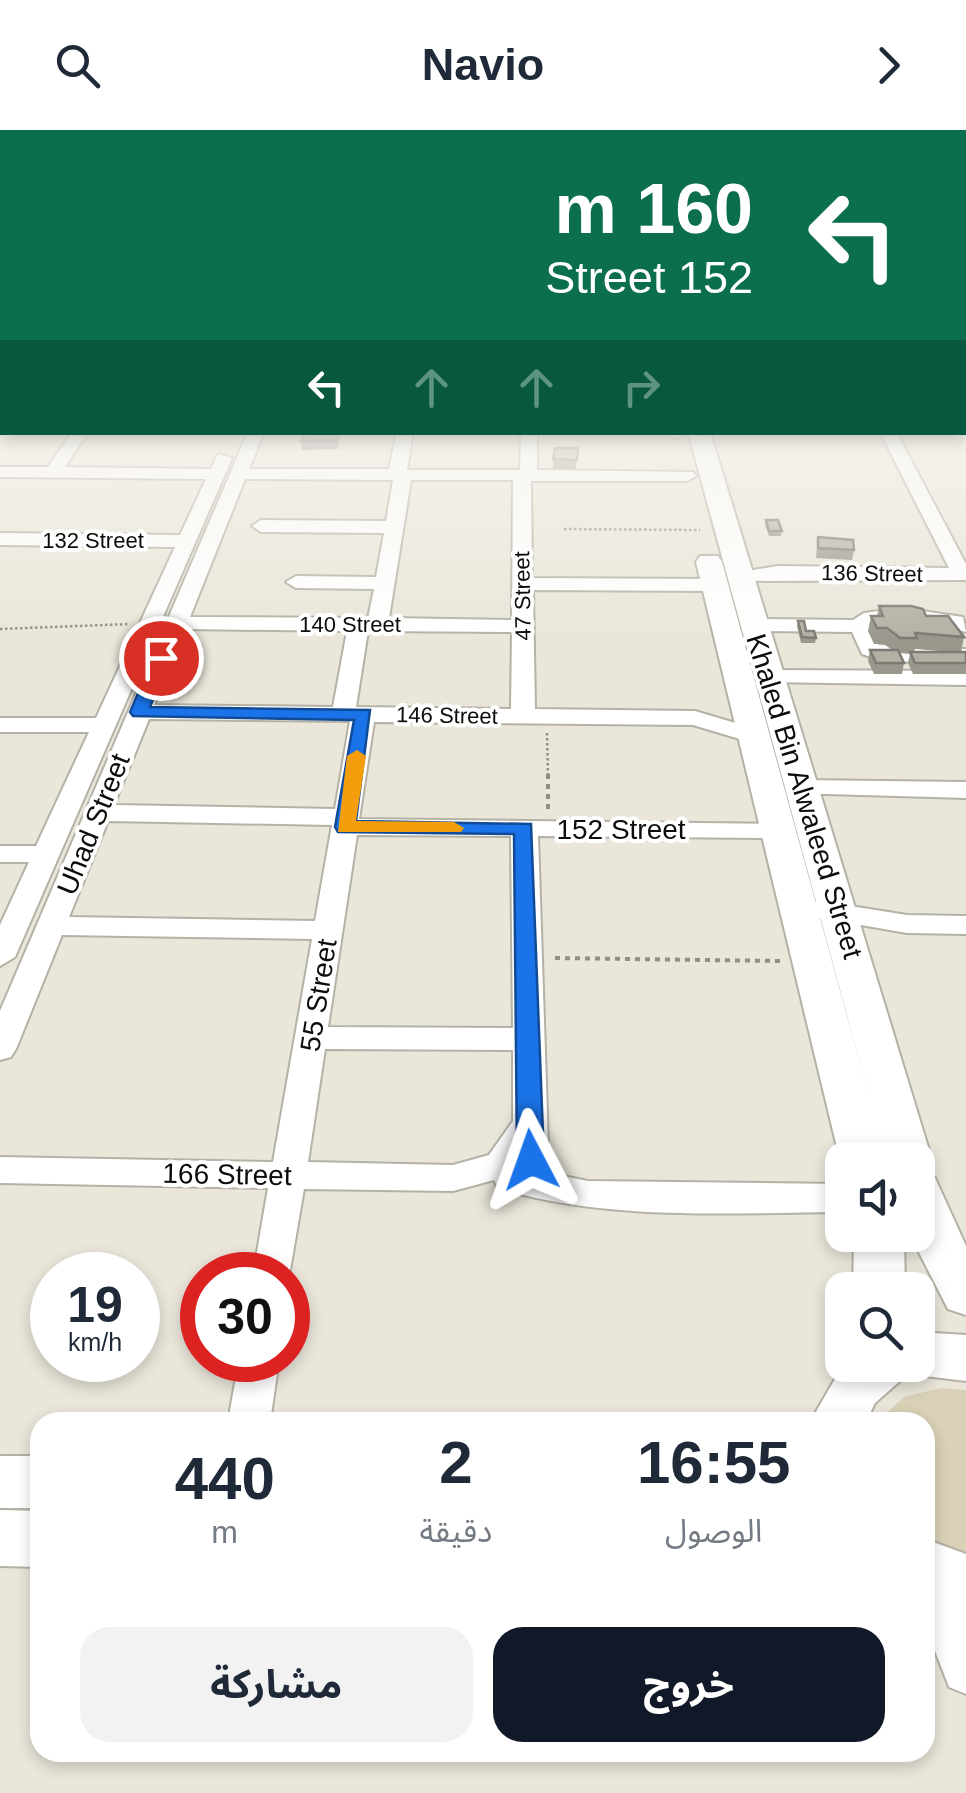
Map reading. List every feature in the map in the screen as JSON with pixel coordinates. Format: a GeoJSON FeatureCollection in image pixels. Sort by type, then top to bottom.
{"type":"FeatureCollection","features":[{"type":"Feature","properties":{"kind":"main road","name":"Khaled Bin Alwaleed Street"},"geometry":{"type":"LineString","coordinates":[[691,484],[754,625],[753,736],[858,1142]]}},
{"type":"Feature","properties":{"kind":"main road","name":"Khaled Bin Alwaleed Street"},"geometry":{"type":"LineString","coordinates":[[697,484],[756,688],[800,788],[840,913],[904,1142]]}},
{"type":"Feature","properties":{"kind":"main road"},"geometry":{"type":"LineString","coordinates":[[935,1234],[966,1294]]}},
{"type":"Feature","properties":{"kind":"main road"},"geometry":{"type":"LineString","coordinates":[[935,1357],[966,1358]]}},
{"type":"Feature","properties":{"kind":"main road"},"geometry":{"type":"LineString","coordinates":[[0,1482],[30,1482]]}},
{"type":"Feature","properties":{"kind":"main road"},"geometry":{"type":"LineString","coordinates":[[0,1538],[30,1539]]}},
{"type":"Feature","properties":{"kind":"street","name":"Uhad Street"},"geometry":{"type":"LineString","coordinates":[[0,957],[186,541],[222,484]]}},
{"type":"Feature","properties":{"kind":"street","name":"Uhad Street"},"geometry":{"type":"LineString","coordinates":[[0,1050],[176,623],[224,484]]}},
{"type":"Feature","properties":{"kind":"street","name":"55 Street"},"geometry":{"type":"LineString","coordinates":[[276,1252],[346,822],[353,714],[369,624],[385,583],[399,484]]}},
{"type":"Feature","properties":{"kind":"street","name":"47 Street"},"geometry":{"type":"LineString","coordinates":[[525,484],[523,626],[535,716]]}},
{"type":"Feature","properties":{"kind":"street"},"geometry":{"type":"LineString","coordinates":[[916,484],[964,574]]}},
{"type":"Feature","properties":{"kind":"street"},"geometry":{"type":"LineString","coordinates":[[260,526],[394,527]]}},
{"type":"Feature","properties":{"kind":"street","name":"132 Street"},"geometry":{"type":"LineString","coordinates":[[0,539],[186,541]]}},
{"type":"Feature","properties":{"kind":"street","name":"136 Street"},"geometry":{"type":"LineString","coordinates":[[522,584],[720,553],[778,572],[964,574]]}},
{"type":"Feature","properties":{"kind":"street"},"geometry":{"type":"LineString","coordinates":[[296,582],[385,583]]}},
{"type":"Feature","properties":{"kind":"street"},"geometry":{"type":"LineString","coordinates":[[860,626],[864,620],[879,616],[942,617],[966,626]]}},
{"type":"Feature","properties":{"kind":"street","name":"140 Street"},"geometry":{"type":"LineString","coordinates":[[176,623],[523,626]]}},
{"type":"Feature","properties":{"kind":"street"},"geometry":{"type":"LineString","coordinates":[[754,625],[860,626]]}},
{"type":"Feature","properties":{"kind":"street"},"geometry":{"type":"LineString","coordinates":[[860,626],[870,649],[882,654],[966,656]]}},
{"type":"Feature","properties":{"kind":"street"},"geometry":{"type":"LineString","coordinates":[[133,660],[150,663],[161,658]]}},
{"type":"Feature","properties":{"kind":"street"},"geometry":{"type":"LineString","coordinates":[[756,688],[966,678]]}},
{"type":"Feature","properties":{"kind":"street","name":"146 Street"},"geometry":{"type":"LineString","coordinates":[[139,712],[696,718],[725,711],[756,688]]}},
{"type":"Feature","properties":{"kind":"street","name":"146 Street"},"geometry":{"type":"LineString","coordinates":[[696,718],[753,736]]}},
{"type":"Feature","properties":{"kind":"street"},"geometry":{"type":"LineString","coordinates":[[0,724],[104,725]]}},
{"type":"Feature","properties":{"kind":"street"},"geometry":{"type":"LineString","coordinates":[[800,788],[966,790]]}},
{"type":"Feature","properties":{"kind":"street","name":"152 Street"},"geometry":{"type":"LineString","coordinates":[[98,813],[536,829],[777,830]]}},
{"type":"Feature","properties":{"kind":"street"},"geometry":{"type":"LineString","coordinates":[[511,1180],[531,1160],[525,958],[536,829]]}},
{"type":"Feature","properties":{"kind":"street"},"geometry":{"type":"LineString","coordinates":[[0,854],[76,867]]}},
{"type":"Feature","properties":{"kind":"street"},"geometry":{"type":"LineString","coordinates":[[796,908],[906,924],[966,925]]}},
{"type":"Feature","properties":{"kind":"street"},"geometry":{"type":"LineString","coordinates":[[52,926],[328,930]]}},
{"type":"Feature","properties":{"kind":"street"},"geometry":{"type":"LineString","coordinates":[[311,1038],[525,1039]]}},
{"type":"Feature","properties":{"kind":"street","name":"166 Street"},"geometry":{"type":"LineString","coordinates":[[453,1178],[501,1165],[528,1126]]}},
{"type":"Feature","properties":{"kind":"street","name":"166 Street"},"geometry":{"type":"LineString","coordinates":[[0,1170],[453,1178],[511,1180],[588,1195],[825,1198]]}},
{"type":"Feature","properties":{"kind":"street"},"geometry":{"type":"LineString","coordinates":[[251,1412],[255,1382]]}},
{"type":"Feature","properties":{"kind":"street"},"geometry":{"type":"LineString","coordinates":[[939,1574],[966,1670]]}},
{"type":"Feature","properties":{"kind":"path"},"geometry":{"type":"LineString","coordinates":[[564,529],[720,553]]}},
{"type":"Feature","properties":{"kind":"path"},"geometry":{"type":"LineString","coordinates":[[0,629],[149,624]]}},
{"type":"Feature","properties":{"kind":"path"},"geometry":{"type":"LineString","coordinates":[[535,716],[536,829]]}},
{"type":"Feature","properties":{"kind":"path"},"geometry":{"type":"LineString","coordinates":[[525,958],[810,962]]}},
{"type":"Feature","properties":{"kind":"shaded area"},"geometry":{"type":"Polygon","coordinates":[[[941,1388],[966,1390],[966,1560],[935,1546],[935,1412],[888,1412],[904,1397],[941,1388]]]}},
{"type":"Feature","properties":{"kind":"building"},"geometry":{"type":"Polygon","coordinates":[[[766,520],[778,520],[782,531],[769,531],[766,520]]]}},
{"type":"Feature","properties":{"kind":"building"},"geometry":{"type":"Polygon","coordinates":[[[818,537],[853,540],[854,550],[818,548],[818,537]]]}},
{"type":"Feature","properties":{"kind":"building"},"geometry":{"type":"Polygon","coordinates":[[[879,606],[911,606],[923,609],[926,616],[948,616],[964,637],[915,633],[917,638],[900,638],[887,628],[877,628],[871,616],[883,616],[879,606]]]}},
{"type":"Feature","properties":{"kind":"building"},"geometry":{"type":"Polygon","coordinates":[[[798,621],[804,621],[806,631],[814,631],[816,638],[802,637],[798,621]]]}},
{"type":"Feature","properties":{"kind":"building"},"geometry":{"type":"Polygon","coordinates":[[[870,650],[898,650],[904,663],[876,663],[870,650]]]}},
{"type":"Feature","properties":{"kind":"building"},"geometry":{"type":"Polygon","coordinates":[[[910,652],[966,652],[966,663],[915,663],[910,652]]]}},
{"type":"Feature","properties":{"kind":"slow traffic"},"geometry":{"type":"LineString","coordinates":[[357,756],[345,827],[454,828]]}},
{"type":"Feature","properties":{"kind":"route"},"geometry":{"type":"LineString","coordinates":[[161,658],[139,712],[364,714],[345,827],[524,828],[525,1039],[531,1160]]}}]}
